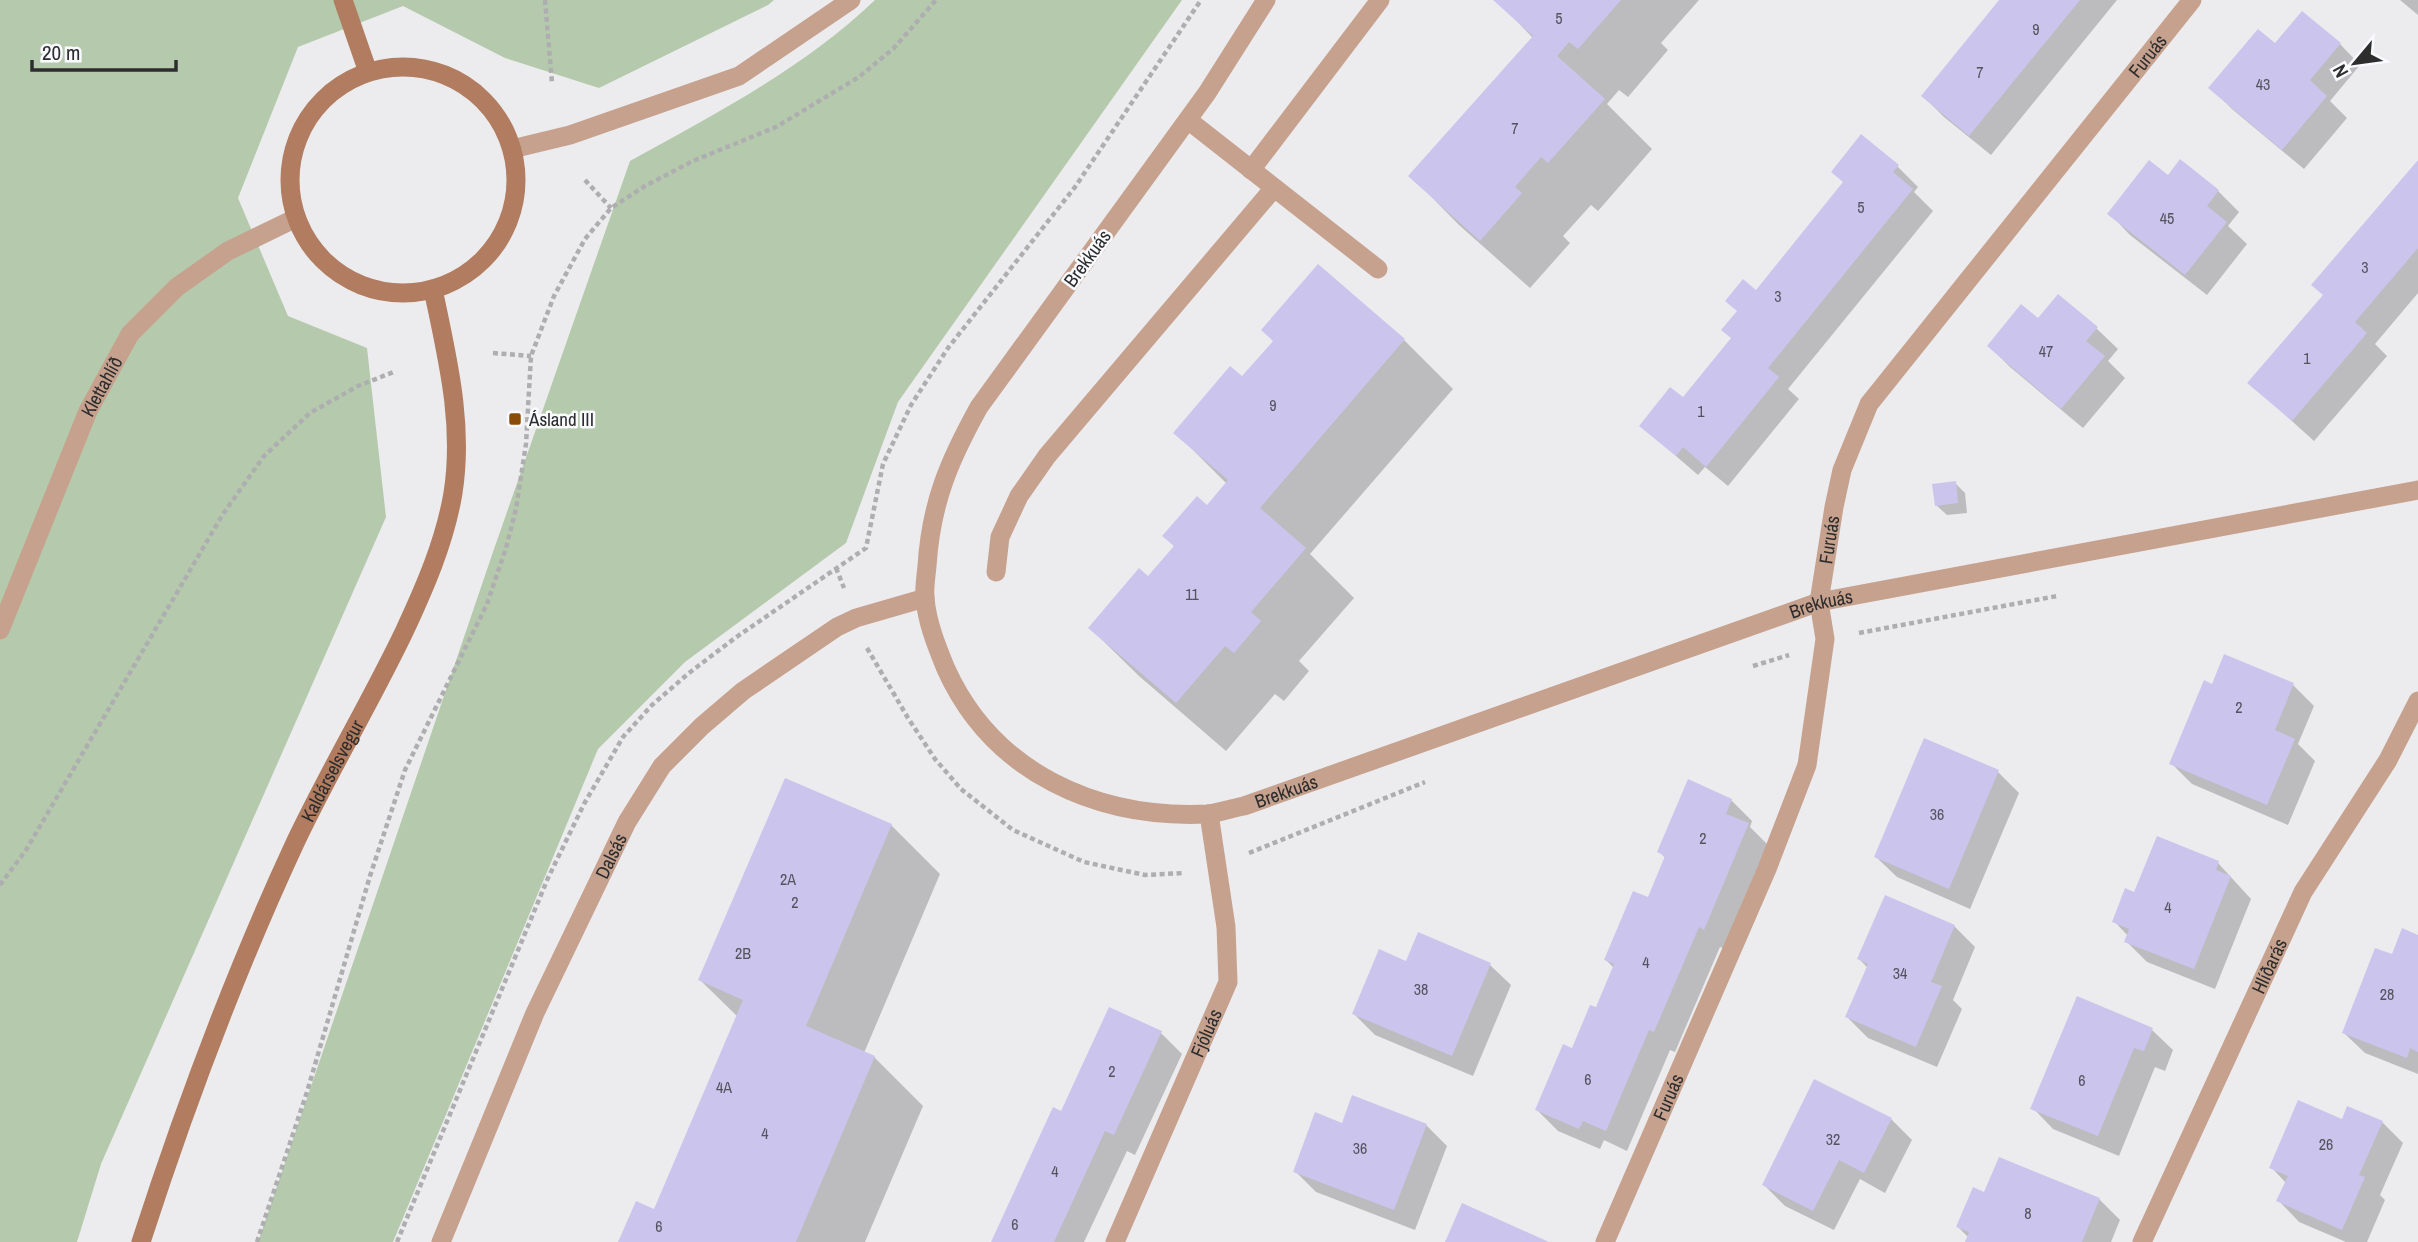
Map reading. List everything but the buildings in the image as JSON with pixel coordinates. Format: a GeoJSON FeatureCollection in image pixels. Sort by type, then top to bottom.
{"type":"FeatureCollection","features":[{"type":"Feature","properties":{"kind":"main road"},"geometry":{"type":"LineString","coordinates":[[344,0],[368,72]]}},
{"type":"Feature","properties":{"kind":"main road"},"geometry":{"type":"LineString","coordinates":[[397,67],[428,69],[456,79],[481,97],[500,121],[512,149],[516,178],[513,208],[502,236],[484,259],[460,278],[433,289],[405,293],[377,290],[351,280],[321,257],[309,243],[296,218],[290,188],[292,159],[301,130],[326,98],[340,86],[368,72],[397,67]]}},
{"type":"Feature","properties":{"kind":"main road","name":"Kaldárselsvegur"},"geometry":{"type":"LineString","coordinates":[[141,1242],[163,1173],[229,994],[296,841],[385,671],[440,549],[453,492],[458,433],[453,381],[433,289]]}},
{"type":"Feature","properties":{"kind":"street"},"geometry":{"type":"LineString","coordinates":[[512,149],[569,135],[739,76],[851,0]]}},
{"type":"Feature","properties":{"kind":"street","name":"Brekkuás"},"geometry":{"type":"LineString","coordinates":[[1266,0],[1188,120],[979,407],[959,443],[939,491],[929,537],[925,598],[934,642],[957,692],[983,730],[1016,761],[1091,799],[1132,810],[1209,814],[1244,806],[1819,602],[2418,490]]}},
{"type":"Feature","properties":{"kind":"street"},"geometry":{"type":"LineString","coordinates":[[1251,170],[1380,0]]}},
{"type":"Feature","properties":{"kind":"street","name":"Furuás"},"geometry":{"type":"LineString","coordinates":[[1605,1242],[1761,881],[1807,765],[1825,639],[1819,602],[1842,470],[1869,404],[2192,0]]}},
{"type":"Feature","properties":{"kind":"street"},"geometry":{"type":"LineString","coordinates":[[1188,120],[1378,270]]}},
{"type":"Feature","properties":{"kind":"street"},"geometry":{"type":"LineString","coordinates":[[996,572],[1000,537],[1019,496],[1047,456],[1274,188]]}},
{"type":"Feature","properties":{"kind":"street","name":"Klettahlíð"},"geometry":{"type":"LineString","coordinates":[[0,630],[88,411],[130,334],[177,287],[228,251],[296,218]]}},
{"type":"Feature","properties":{"kind":"street","name":"Dalsás"},"geometry":{"type":"LineString","coordinates":[[441,1242],[535,1013],[628,822],[662,766],[702,726],[743,691],[837,627],[856,618],[925,598]]}},
{"type":"Feature","properties":{"kind":"street","name":"Hlíðarás"},"geometry":{"type":"LineString","coordinates":[[2141,1242],[2303,892],[2388,760],[2418,701]]}},
{"type":"Feature","properties":{"kind":"street","name":"Fjóluás"},"geometry":{"type":"LineString","coordinates":[[1115,1242],[1228,982],[1226,927],[1209,814]]}},
{"type":"Feature","properties":{"kind":"path"},"geometry":{"type":"LineString","coordinates":[[545,0],[552,83]]}},
{"type":"Feature","properties":{"kind":"path"},"geometry":{"type":"LineString","coordinates":[[257,1242],[307,1092],[370,876],[405,771],[487,604],[506,548],[516,509],[526,444],[531,356],[561,285],[586,239],[611,208],[645,186],[693,161],[776,127],[859,77],[894,48],[936,0]]}},
{"type":"Feature","properties":{"kind":"path"},"geometry":{"type":"LineString","coordinates":[[397,1242],[548,878],[584,804],[623,737],[652,705],[689,673],[866,548],[883,464],[911,405],[948,348],[1076,187],[1201,0]]}},
{"type":"Feature","properties":{"kind":"path"},"geometry":{"type":"LineString","coordinates":[[585,180],[611,208]]}},
{"type":"Feature","properties":{"kind":"path"},"geometry":{"type":"LineString","coordinates":[[493,353],[531,356]]}},
{"type":"Feature","properties":{"kind":"path"},"geometry":{"type":"LineString","coordinates":[[0,885],[33,838],[223,514],[264,456],[310,413],[358,386],[396,371]]}},
{"type":"Feature","properties":{"kind":"green space"},"geometry":{"type":"Polygon","coordinates":[[[0,0],[774,0],[599,88],[505,58],[403,6],[298,47],[238,198],[288,316],[367,348],[386,517],[101,1164],[77,1242],[0,1242],[0,0]]]}},
{"type":"Feature","properties":{"kind":"green space"},"geometry":{"type":"Polygon","coordinates":[[[875,0],[1182,0],[898,402],[846,543],[685,662],[598,749],[393,1242],[258,1242],[494,549],[630,161],[789,68],[848,25],[875,0]]]}},
{"type":"Feature","properties":{"kind":"place","name":"Ásland III"},"geometry":{"type":"Point","coordinates":[515,419]}}]}
